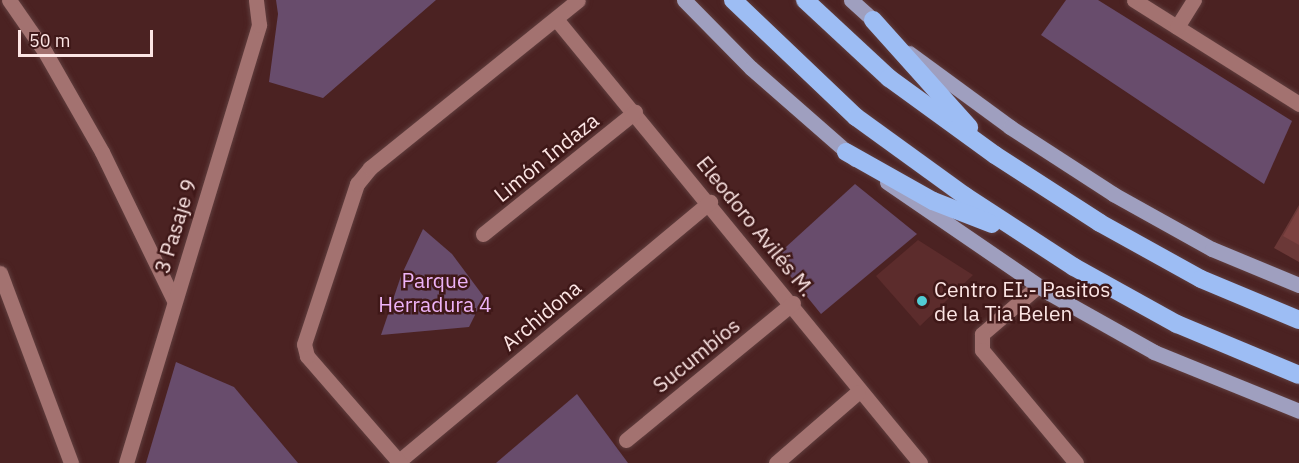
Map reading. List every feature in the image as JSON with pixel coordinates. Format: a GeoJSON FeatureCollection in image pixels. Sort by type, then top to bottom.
{"type":"FeatureCollection","features":[{"type":"Feature","properties":{"kind":"highway"},"geometry":{"type":"LineString","coordinates":[[734,0],[856,117],[1027,237],[1177,324],[1299,375]]}},
{"type":"Feature","properties":{"kind":"highway"},"geometry":{"type":"LineString","coordinates":[[805,0],[889,78],[995,155],[1100,223],[1201,279],[1299,320]]}},
{"type":"Feature","properties":{"kind":"highway"},"geometry":{"type":"LineString","coordinates":[[873,20],[995,155]]}},
{"type":"Feature","properties":{"kind":"highway"},"geometry":{"type":"LineString","coordinates":[[846,152],[933,201],[1027,237]]}},
{"type":"Feature","properties":{"kind":"main road"},"geometry":{"type":"LineString","coordinates":[[684,0],[751,68],[846,152],[938,220],[1038,286],[1155,352],[1299,411]]}},
{"type":"Feature","properties":{"kind":"main road"},"geometry":{"type":"LineString","coordinates":[[851,0],[906,51],[1010,127],[1113,194],[1212,249],[1299,285]]}},
{"type":"Feature","properties":{"kind":"street"},"geometry":{"type":"LineString","coordinates":[[9,0],[45,52],[102,152],[174,300]]}},
{"type":"Feature","properties":{"kind":"street","name":"3 Pasaje 9"},"geometry":{"type":"LineString","coordinates":[[126,463],[259,25],[255,0]]}},
{"type":"Feature","properties":{"kind":"street"},"geometry":{"type":"LineString","coordinates":[[399,462],[307,356],[304,344],[361,177],[578,0]]}},
{"type":"Feature","properties":{"kind":"street"},"geometry":{"type":"LineString","coordinates":[[1134,0],[1299,104]]}},
{"type":"Feature","properties":{"kind":"street"},"geometry":{"type":"LineString","coordinates":[[1177,27],[1194,0]]}},
{"type":"Feature","properties":{"kind":"street","name":"Eleodoro Avilés M."},"geometry":{"type":"LineString","coordinates":[[556,19],[793,303],[858,392],[920,463]]}},
{"type":"Feature","properties":{"kind":"street","name":"Limón Indaza"},"geometry":{"type":"LineString","coordinates":[[483,234],[635,111]]}},
{"type":"Feature","properties":{"kind":"street","name":"Archidona"},"geometry":{"type":"LineString","coordinates":[[399,462],[710,202]]}},
{"type":"Feature","properties":{"kind":"street"},"geometry":{"type":"LineString","coordinates":[[0,273],[70,463]]}},
{"type":"Feature","properties":{"kind":"street"},"geometry":{"type":"LineString","coordinates":[[1038,286],[982,334],[982,350],[1076,463]]}},
{"type":"Feature","properties":{"kind":"street","name":"Sucumbíos"},"geometry":{"type":"LineString","coordinates":[[626,440],[793,303]]}},
{"type":"Feature","properties":{"kind":"street"},"geometry":{"type":"LineString","coordinates":[[776,463],[858,392]]}},
{"type":"Feature","properties":{"kind":"shaded area","name":"Centro EI.- Pasitos de la Tia Belen"},"geometry":{"type":"Polygon","coordinates":[[[918,240],[973,275],[920,326],[876,276],[918,240]]]}},
{"type":"Feature","properties":{"kind":"green space"},"geometry":{"type":"Polygon","coordinates":[[[276,0],[436,0],[323,98],[269,82],[278,14],[276,0]]]}},
{"type":"Feature","properties":{"kind":"green space"},"geometry":{"type":"Polygon","coordinates":[[[1066,0],[1098,0],[1292,121],[1264,184],[1041,35],[1066,0]]]}},
{"type":"Feature","properties":{"kind":"green space"},"geometry":{"type":"Polygon","coordinates":[[[855,184],[917,234],[821,314],[775,257],[855,184]]]}},
{"type":"Feature","properties":{"kind":"green space","name":"Parque Herradura 4"},"geometry":{"type":"Polygon","coordinates":[[[423,229],[452,254],[484,297],[469,327],[381,335],[401,276],[423,229]]]}},
{"type":"Feature","properties":{"kind":"green space"},"geometry":{"type":"Polygon","coordinates":[[[176,362],[234,387],[298,463],[146,463],[176,362]]]}},
{"type":"Feature","properties":{"kind":"green space"},"geometry":{"type":"Polygon","coordinates":[[[577,394],[628,463],[496,463],[577,394]]]}},
{"type":"Feature","properties":{"kind":"building"},"geometry":{"type":"Polygon","coordinates":[[[1299,208],[1299,245],[1283,236],[1299,208]]]}},
{"type":"Feature","properties":{"kind":"place","name":"Centro EI.- Pasitos de la Tia Belen"},"geometry":{"type":"Point","coordinates":[922,301]}}]}
